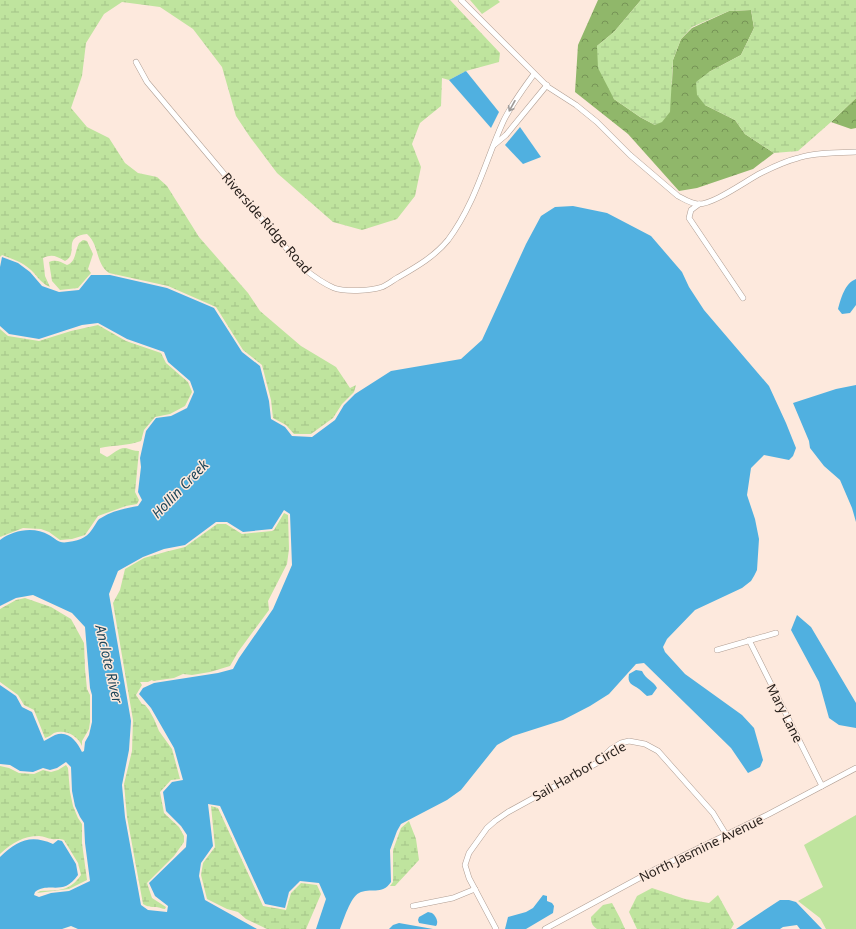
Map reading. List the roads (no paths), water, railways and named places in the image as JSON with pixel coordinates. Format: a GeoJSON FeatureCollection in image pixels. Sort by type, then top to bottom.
{"type":"FeatureCollection","features":[{"type":"Feature","properties":{"kind":"street"},"geometry":{"type":"LineString","coordinates":[[460,0],[534,74],[597,122],[630,154],[678,196],[699,204]]}},
{"type":"Feature","properties":{"kind":"street","name":"Riverside Ridge Road"},"geometry":{"type":"LineString","coordinates":[[136,62],[147,82],[303,268],[320,281],[336,288],[357,291],[381,287],[425,262],[447,241],[464,216],[503,122],[515,101],[534,74]]}},
{"type":"Feature","properties":{"kind":"street","name":"Riverside Ridge Road"},"geometry":{"type":"LineString","coordinates":[[493,146],[506,135],[547,85]]}},
{"type":"Feature","properties":{"kind":"street"},"geometry":{"type":"LineString","coordinates":[[743,298],[689,218],[691,210],[699,204],[718,198],[760,173],[798,158],[814,155],[856,152]]}},
{"type":"Feature","properties":{"kind":"street"},"geometry":{"type":"LineString","coordinates":[[717,650],[776,633]]}},
{"type":"Feature","properties":{"kind":"street","name":"Mary Lane"},"geometry":{"type":"LineString","coordinates":[[749,640],[822,786]]}},
{"type":"Feature","properties":{"kind":"street","name":"Sail Harbor Circle"},"geometry":{"type":"LineString","coordinates":[[496,929],[469,878],[465,865],[469,853],[487,828],[508,812],[597,763],[611,749],[621,743],[629,741],[645,744],[658,751],[713,813],[727,836]]}},
{"type":"Feature","properties":{"kind":"street","name":"North Jasmine Avenue"},"geometry":{"type":"LineString","coordinates":[[545,929],[693,850],[727,836],[856,768]]}},
{"type":"Feature","properties":{"kind":"street"},"geometry":{"type":"LineString","coordinates":[[413,906],[453,898],[476,890]]}},
{"type":"Feature","properties":{"kind":"water"},"geometry":{"type":"Polygon","coordinates":[[[466,71],[499,112],[491,128],[449,80],[466,71]]]}},
{"type":"Feature","properties":{"kind":"water"},"geometry":{"type":"Polygon","coordinates":[[[520,127],[541,157],[523,164],[505,145],[520,127]]]}},
{"type":"Feature","properties":{"kind":"water"},"geometry":{"type":"Polygon","coordinates":[[[573,206],[607,213],[651,236],[682,272],[689,287],[704,310],[769,386],[796,448],[793,456],[789,460],[764,455],[751,468],[747,495],[755,519],[759,539],[757,570],[751,581],[742,588],[695,610],[667,639],[663,647],[665,652],[685,674],[742,715],[754,728],[763,760],[760,767],[748,773],[731,748],[644,663],[636,664],[609,694],[590,706],[563,720],[513,736],[497,745],[461,790],[447,800],[401,824],[390,850],[391,882],[384,889],[363,891],[359,893],[353,899],[340,929],[316,929],[326,899],[319,883],[300,881],[289,892],[285,908],[265,904],[220,806],[208,804],[213,846],[201,863],[199,876],[205,900],[257,929],[78,929],[71,926],[62,929],[0,929],[0,857],[18,843],[37,840],[53,844],[58,840],[62,841],[76,864],[78,875],[72,882],[62,887],[41,889],[35,892],[34,895],[39,897],[51,893],[69,891],[90,881],[84,823],[75,806],[72,791],[71,767],[66,762],[57,768],[50,770],[43,768],[33,772],[20,771],[10,765],[0,764],[0,685],[16,696],[22,707],[32,712],[44,741],[55,735],[64,734],[72,738],[78,744],[82,752],[84,751],[85,742],[89,735],[92,722],[92,695],[90,688],[85,627],[72,613],[33,595],[16,598],[0,606],[0,540],[17,532],[30,530],[43,532],[62,542],[77,540],[87,535],[100,518],[114,512],[138,506],[142,500],[138,492],[141,467],[140,458],[146,431],[156,418],[171,416],[187,408],[194,392],[190,381],[168,362],[164,352],[127,339],[98,323],[82,325],[39,339],[9,334],[0,326],[0,267],[2,257],[18,263],[30,272],[42,286],[59,292],[79,290],[91,275],[110,275],[167,288],[214,308],[242,352],[260,366],[269,401],[271,419],[285,427],[292,436],[312,437],[335,420],[344,405],[355,394],[391,371],[461,359],[482,340],[526,244],[541,216],[555,207],[573,206]],[[284,510],[272,529],[243,532],[227,522],[216,522],[185,545],[164,549],[143,557],[118,571],[109,594],[131,721],[129,750],[122,785],[125,817],[141,905],[148,910],[167,912],[168,906],[155,896],[149,883],[186,847],[187,835],[181,826],[166,811],[163,792],[172,782],[183,780],[174,748],[151,708],[139,694],[143,688],[154,683],[218,673],[233,669],[273,609],[292,565],[290,514],[284,510]]]}},
{"type":"Feature","properties":{"kind":"water"},"geometry":{"type":"Polygon","coordinates":[[[856,279],[856,305],[850,313],[842,314],[838,309],[842,296],[846,287],[856,279]]]}},
{"type":"Feature","properties":{"kind":"water"},"geometry":{"type":"Polygon","coordinates":[[[856,385],[856,522],[852,508],[840,480],[824,466],[810,448],[809,441],[793,403],[836,389],[856,385]]]}},
{"type":"Feature","properties":{"kind":"water"},"geometry":{"type":"Polygon","coordinates":[[[797,615],[811,627],[856,703],[856,728],[839,725],[829,718],[819,682],[791,630],[797,615]]]}},
{"type":"Feature","properties":{"kind":"water"},"geometry":{"type":"Polygon","coordinates":[[[636,670],[642,671],[656,686],[657,688],[652,695],[647,696],[629,682],[629,674],[636,670]]]}},
{"type":"Feature","properties":{"kind":"water"},"geometry":{"type":"Polygon","coordinates":[[[543,895],[547,896],[547,901],[552,903],[554,906],[553,913],[526,929],[505,929],[508,917],[526,912],[533,908],[543,895]]]}},
{"type":"Feature","properties":{"kind":"water"},"geometry":{"type":"Polygon","coordinates":[[[780,900],[796,902],[822,929],[800,929],[797,925],[783,927],[780,929],[736,929],[780,900]]]}},
{"type":"Feature","properties":{"kind":"water"},"geometry":{"type":"Polygon","coordinates":[[[428,912],[432,913],[436,917],[436,926],[419,923],[419,917],[428,912]]]}},
{"type":"Feature","properties":{"kind":"water"},"geometry":{"type":"Polygon","coordinates":[[[399,923],[433,929],[389,929],[393,925],[399,923]]]}},
{"type":"Feature","properties":{"kind":"water label","name":"Hollin Creek"},"geometry":{"type":"Point","coordinates":[180,489]}},
{"type":"Feature","properties":{"kind":"water label","name":"Anclote River"},"geometry":{"type":"Point","coordinates":[109,664]}}]}
